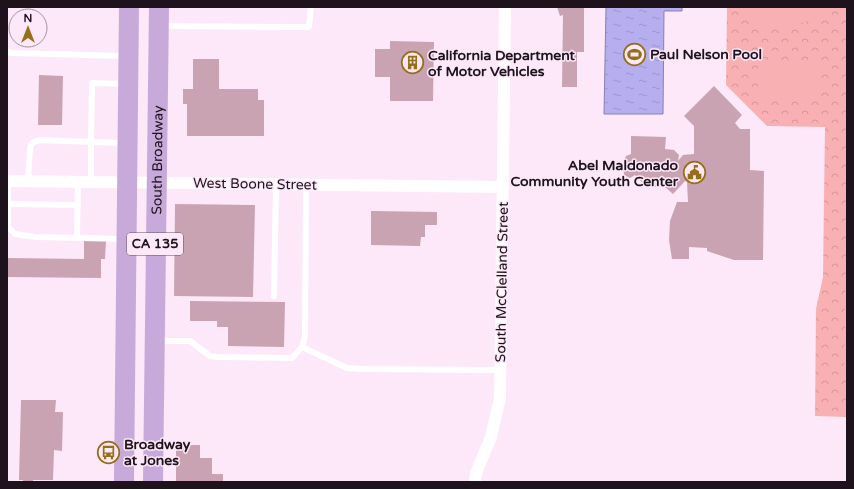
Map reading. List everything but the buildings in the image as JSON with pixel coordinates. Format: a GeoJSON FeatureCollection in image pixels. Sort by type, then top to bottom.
{"type":"FeatureCollection","features":[{"type":"Feature","properties":{"kind":"main road","name":"South Broadway"},"geometry":{"type":"LineString","coordinates":[[124,482],[129,7]]}},
{"type":"Feature","properties":{"kind":"main road","name":"South Broadway"},"geometry":{"type":"LineString","coordinates":[[153,482],[158,17]]}},
{"type":"Feature","properties":{"kind":"street","name":"South McClelland Street"},"geometry":{"type":"LineString","coordinates":[[475,482],[476,473],[491,437],[500,398],[505,7]]}},
{"type":"Feature","properties":{"kind":"street","name":"West Boone Street"},"geometry":{"type":"LineString","coordinates":[[8,181],[503,187]]}},
{"type":"Feature","properties":{"kind":"lane"},"geometry":{"type":"LineString","coordinates":[[158,17],[310,27],[311,7]]}},
{"type":"Feature","properties":{"kind":"lane"},"geometry":{"type":"LineString","coordinates":[[7,51],[11,53],[128,56]]}},
{"type":"Feature","properties":{"kind":"lane"},"geometry":{"type":"LineString","coordinates":[[91,182],[92,83],[128,84]]}},
{"type":"Feature","properties":{"kind":"lane"},"geometry":{"type":"LineString","coordinates":[[28,181],[30,148],[32,143],[39,140],[127,143]]}},
{"type":"Feature","properties":{"kind":"lane"},"geometry":{"type":"LineString","coordinates":[[8,181],[8,227],[15,234],[36,237],[126,239]]}},
{"type":"Feature","properties":{"kind":"lane"},"geometry":{"type":"LineString","coordinates":[[77,238],[78,182]]}},
{"type":"Feature","properties":{"kind":"lane"},"geometry":{"type":"LineString","coordinates":[[274,296],[276,185]]}},
{"type":"Feature","properties":{"kind":"lane"},"geometry":{"type":"LineString","coordinates":[[154,341],[190,341],[210,356],[218,357],[292,358],[302,348],[305,336],[306,185]]}},
{"type":"Feature","properties":{"kind":"lane"},"geometry":{"type":"LineString","coordinates":[[8,204],[78,205]]}},
{"type":"Feature","properties":{"kind":"lane"},"geometry":{"type":"LineString","coordinates":[[302,348],[347,368],[362,370],[500,370]]}},
{"type":"Feature","properties":{"kind":"green space"},"geometry":{"type":"Polygon","coordinates":[[[727,7],[847,7],[847,417],[815,416],[816,309],[823,277],[825,127],[767,126],[726,85],[727,7]]]}},
{"type":"Feature","properties":{"kind":"green space"},"geometry":{"type":"Polygon","coordinates":[[[749,7],[840,7],[819,18],[796,24],[749,28],[749,7]]]}},
{"type":"Feature","properties":{"kind":"green space"},"geometry":{"type":"Polygon","coordinates":[[[758,62],[820,62],[820,100],[758,99],[758,62]]]}},
{"type":"Feature","properties":{"kind":"green space"},"geometry":{"type":"Polygon","coordinates":[[[847,208],[847,374],[844,371],[847,208]]]}},
{"type":"Feature","properties":{"kind":"water"},"geometry":{"type":"Polygon","coordinates":[[[606,7],[682,7],[682,11],[664,11],[663,114],[604,114],[606,7]]]}},
{"type":"Feature","properties":{"kind":"place","name":"Paul Nelson Pool"},"geometry":{"type":"Point","coordinates":[635,54]}},
{"type":"Feature","properties":{"kind":"place","name":"California Department of Motor Vehicles"},"geometry":{"type":"Point","coordinates":[412,63]}},
{"type":"Feature","properties":{"kind":"place","name":"Abel Maldonado Community Youth Center"},"geometry":{"type":"Point","coordinates":[694,173]}},
{"type":"Feature","properties":{"kind":"place","name":"Broadway at Jones"},"geometry":{"type":"Point","coordinates":[108,452]}}]}
